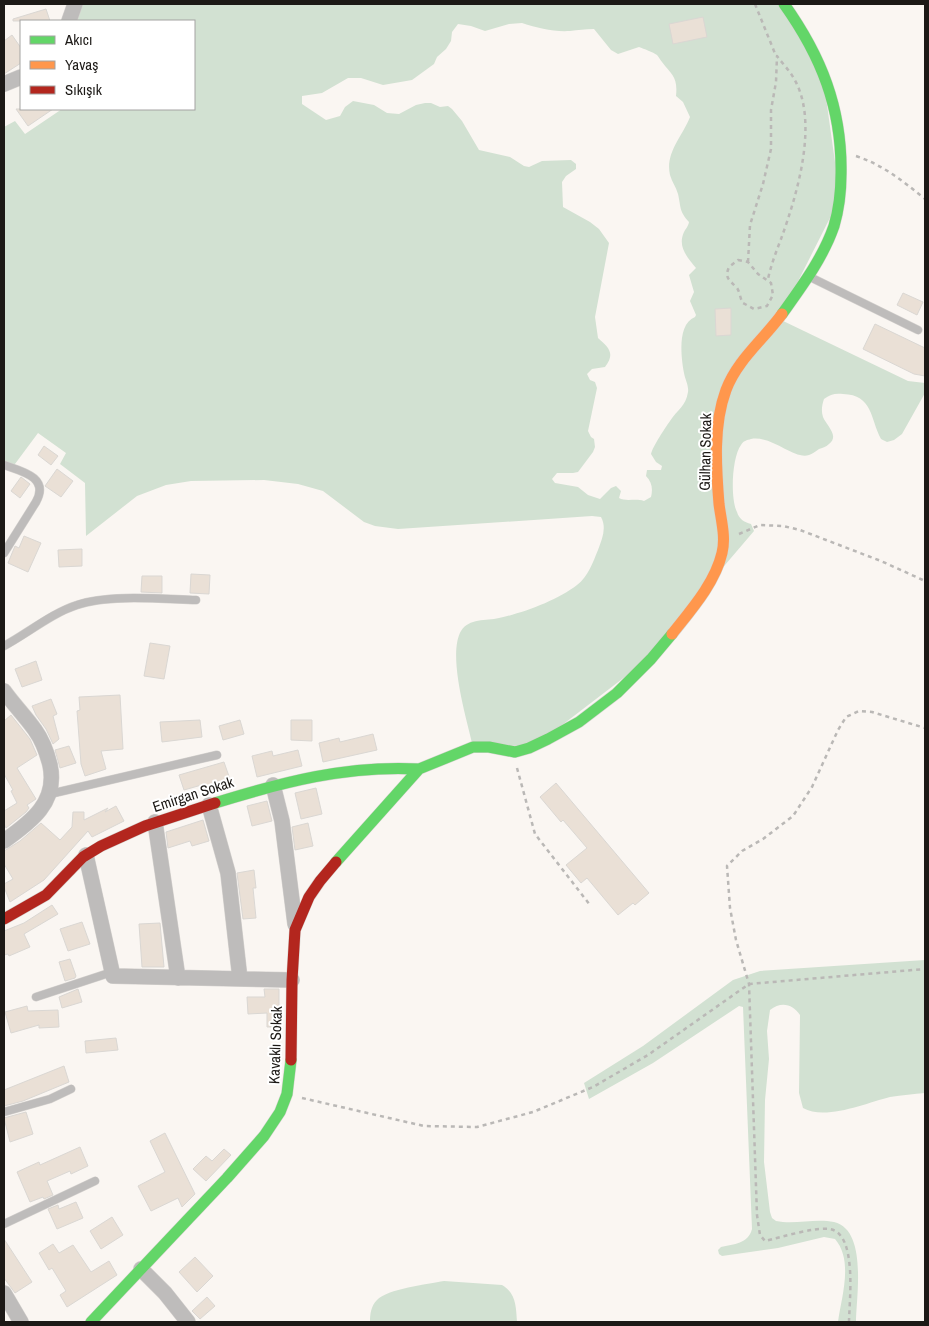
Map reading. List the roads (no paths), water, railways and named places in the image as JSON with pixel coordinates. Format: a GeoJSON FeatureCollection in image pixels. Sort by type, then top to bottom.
{"type":"FeatureCollection","features":[{"type":"Feature","properties":{"kind":"street"},"geometry":{"type":"LineString","coordinates":[[70,20],[75,4]]}},
{"type":"Feature","properties":{"kind":"street","name":"Gülhan Sokak"},"geometry":{"type":"LineString","coordinates":[[419,769],[473,747],[492,747],[513,752],[536,745],[580,721],[596,710],[640,672],[671,637],[714,574],[721,558],[723,545],[718,471],[720,412],[725,390],[741,364],[779,319],[808,276],[834,226],[838,212],[841,150],[836,106],[828,79],[808,38],[784,4]]}},
{"type":"Feature","properties":{"kind":"street"},"geometry":{"type":"LineString","coordinates":[[4,84],[20,77]]}},
{"type":"Feature","properties":{"kind":"street"},"geometry":{"type":"LineString","coordinates":[[4,691],[9,708],[35,731],[44,744],[52,774],[50,794],[39,812],[4,841]]}},
{"type":"Feature","properties":{"kind":"street","name":"Emirgan Sokak"},"geometry":{"type":"LineString","coordinates":[[4,919],[52,890],[86,855],[130,832],[155,822],[274,785],[356,770],[388,767],[419,769]]}},
{"type":"Feature","properties":{"kind":"street","name":"Kavaklı Sokak"},"geometry":{"type":"LineString","coordinates":[[91,1322],[227,1178],[264,1136],[280,1112],[287,1094],[292,1052],[292,980],[295,930],[302,910],[320,881],[419,769]]}},
{"type":"Feature","properties":{"kind":"street"},"geometry":{"type":"LineString","coordinates":[[274,785],[282,821],[295,930]]}},
{"type":"Feature","properties":{"kind":"street"},"geometry":{"type":"LineString","coordinates":[[209,805],[228,873],[240,979]]}},
{"type":"Feature","properties":{"kind":"street"},"geometry":{"type":"LineString","coordinates":[[155,822],[178,978]]}},
{"type":"Feature","properties":{"kind":"street"},"geometry":{"type":"LineString","coordinates":[[86,855],[113,976],[292,980]]}},
{"type":"Feature","properties":{"kind":"street"},"geometry":{"type":"LineString","coordinates":[[141,1269],[165,1293],[188,1322]]}},
{"type":"Feature","properties":{"kind":"street"},"geometry":{"type":"LineString","coordinates":[[4,1293],[21,1322]]}},
{"type":"Feature","properties":{"kind":"lane"},"geometry":{"type":"LineString","coordinates":[[808,276],[918,330]]}},
{"type":"Feature","properties":{"kind":"lane"},"geometry":{"type":"LineString","coordinates":[[4,465],[32,475],[38,484],[40,492],[36,502],[4,553]]}},
{"type":"Feature","properties":{"kind":"lane"},"geometry":{"type":"LineString","coordinates":[[4,646],[56,614],[86,602],[112,599],[196,600]]}},
{"type":"Feature","properties":{"kind":"lane"},"geometry":{"type":"LineString","coordinates":[[50,794],[217,755]]}},
{"type":"Feature","properties":{"kind":"lane"},"geometry":{"type":"LineString","coordinates":[[36,997],[112,972]]}},
{"type":"Feature","properties":{"kind":"lane"},"geometry":{"type":"LineString","coordinates":[[4,1112],[50,1099],[72,1089]]}},
{"type":"Feature","properties":{"kind":"lane"},"geometry":{"type":"LineString","coordinates":[[4,1224],[95,1181]]}}]}
